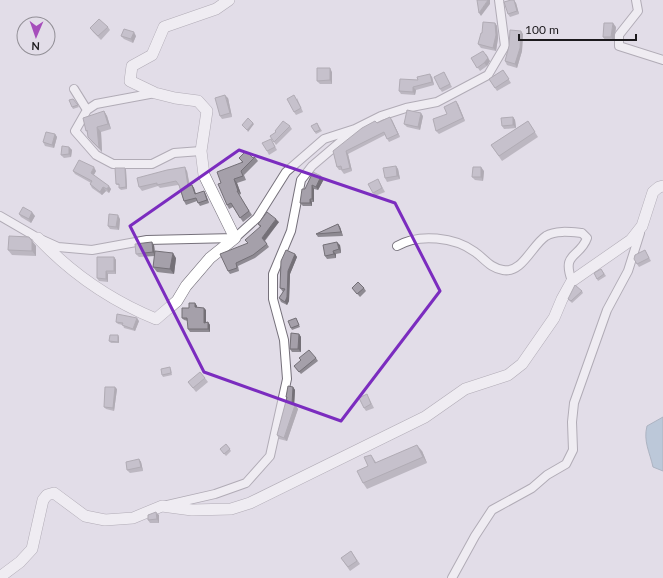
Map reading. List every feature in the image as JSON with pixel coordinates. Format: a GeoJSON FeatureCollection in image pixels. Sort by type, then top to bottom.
{"type":"FeatureCollection","features":[{"type":"Feature","properties":{"kind":"street"},"geometry":{"type":"LineString","coordinates":[[229,0],[216,9],[164,27],[152,55],[132,66],[130,81],[155,93],[175,98],[198,101],[208,110],[201,151],[204,175],[235,238]]}},
{"type":"Feature","properties":{"kind":"street"},"geometry":{"type":"LineString","coordinates":[[38,238],[59,261],[103,292],[130,308],[156,319],[177,301],[186,286],[210,258],[257,218],[286,172],[324,139],[355,129],[381,116],[406,108],[437,102],[488,75],[505,46],[499,0]]}},
{"type":"Feature","properties":{"kind":"street"},"geometry":{"type":"LineString","coordinates":[[636,0],[638,11],[619,35],[619,46],[663,60]]}},
{"type":"Feature","properties":{"kind":"street"},"geometry":{"type":"LineString","coordinates":[[74,89],[87,110]]}},
{"type":"Feature","properties":{"kind":"street"},"geometry":{"type":"LineString","coordinates":[[155,93],[96,104],[87,110],[76,131],[96,155],[113,164],[152,164],[174,153],[201,151]]}},
{"type":"Feature","properties":{"kind":"street"},"geometry":{"type":"LineString","coordinates":[[0,577],[20,562],[32,549],[43,500],[46,495],[54,493],[85,516],[105,520],[133,518],[162,506],[215,494],[246,483],[270,456],[287,379],[284,340],[273,299],[273,274],[291,231],[301,180],[312,166],[355,129]]}},
{"type":"Feature","properties":{"kind":"street"},"geometry":{"type":"LineString","coordinates":[[452,578],[474,536],[492,510],[532,488],[547,475],[566,464],[573,450],[572,422],[574,403],[607,310],[628,271],[653,192],[661,186]]}},
{"type":"Feature","properties":{"kind":"street"},"geometry":{"type":"LineString","coordinates":[[0,216],[38,238],[58,247],[92,250],[147,240],[235,238]]}},
{"type":"Feature","properties":{"kind":"street"},"geometry":{"type":"LineString","coordinates":[[162,506],[192,510],[230,509],[250,504],[426,417],[465,389],[508,375],[522,364],[541,339],[554,318],[572,281],[631,240],[642,226]]}},
{"type":"Feature","properties":{"kind":"street"},"geometry":{"type":"LineString","coordinates":[[397,246],[422,238],[449,240],[476,252],[488,264],[502,270],[511,271],[547,236],[567,231],[582,232],[587,238],[586,243],[572,255],[568,264],[572,281]]}},
{"type":"Feature","properties":{"kind":"highlighted area"},"geometry":{"type":"Polygon","coordinates":[[[239,150],[395,203],[440,291],[341,421],[204,372],[130,226],[239,150]]]}},
{"type":"Feature","properties":{"kind":"water"},"geometry":{"type":"Polygon","coordinates":[[[663,417],[663,471],[653,467],[647,447],[646,431],[647,426],[663,417]]]}},
{"type":"Feature","properties":{"kind":"building"},"geometry":{"type":"Polygon","coordinates":[[[477,0],[488,0],[479,13],[477,0]]]}},
{"type":"Feature","properties":{"kind":"building"},"geometry":{"type":"Polygon","coordinates":[[[514,0],[517,11],[508,14],[504,2],[514,0]]]}},
{"type":"Feature","properties":{"kind":"building"},"geometry":{"type":"Polygon","coordinates":[[[99,19],[108,27],[98,36],[90,28],[99,19]]]}},
{"type":"Feature","properties":{"kind":"building"},"geometry":{"type":"Polygon","coordinates":[[[483,22],[495,23],[496,35],[493,48],[478,44],[482,33],[483,22]]]}},
{"type":"Feature","properties":{"kind":"building"},"geometry":{"type":"Polygon","coordinates":[[[604,23],[613,23],[611,37],[603,37],[604,23]]]}},
{"type":"Feature","properties":{"kind":"building"},"geometry":{"type":"Polygon","coordinates":[[[124,29],[134,32],[131,39],[121,36],[124,29]]]}},
{"type":"Feature","properties":{"kind":"building"},"geometry":{"type":"Polygon","coordinates":[[[510,30],[521,31],[520,48],[515,64],[505,61],[509,46],[510,30]]]}},
{"type":"Feature","properties":{"kind":"building"},"geometry":{"type":"Polygon","coordinates":[[[483,51],[488,58],[477,68],[471,58],[483,51]]]}},
{"type":"Feature","properties":{"kind":"building"},"geometry":{"type":"Polygon","coordinates":[[[317,68],[330,68],[330,80],[317,81],[317,68]]]}},
{"type":"Feature","properties":{"kind":"building"},"geometry":{"type":"Polygon","coordinates":[[[503,70],[509,79],[495,88],[489,79],[503,70]]]}},
{"type":"Feature","properties":{"kind":"building"},"geometry":{"type":"Polygon","coordinates":[[[444,72],[450,84],[440,89],[434,77],[444,72]]]}},
{"type":"Feature","properties":{"kind":"building"},"geometry":{"type":"Polygon","coordinates":[[[430,74],[432,82],[413,87],[413,92],[399,91],[400,79],[418,80],[417,77],[430,74]]]}},
{"type":"Feature","properties":{"kind":"building"},"geometry":{"type":"Polygon","coordinates":[[[225,95],[230,113],[220,116],[215,98],[225,95]]]}},
{"type":"Feature","properties":{"kind":"building"},"geometry":{"type":"Polygon","coordinates":[[[294,95],[301,108],[294,112],[287,99],[294,95]]]}},
{"type":"Feature","properties":{"kind":"building"},"geometry":{"type":"Polygon","coordinates":[[[73,99],[78,105],[72,107],[69,100],[73,99]]]}},
{"type":"Feature","properties":{"kind":"building"},"geometry":{"type":"Polygon","coordinates":[[[456,101],[463,118],[436,131],[433,119],[447,114],[444,107],[456,101]]]}},
{"type":"Feature","properties":{"kind":"building"},"geometry":{"type":"Polygon","coordinates":[[[407,110],[421,113],[418,127],[404,124],[407,110]]]}},
{"type":"Feature","properties":{"kind":"building"},"geometry":{"type":"Polygon","coordinates":[[[104,111],[108,124],[97,127],[99,148],[88,137],[83,118],[104,111]]]}},
{"type":"Feature","properties":{"kind":"building"},"geometry":{"type":"Polygon","coordinates":[[[390,117],[398,134],[387,139],[384,132],[346,151],[350,168],[342,170],[341,166],[337,167],[333,151],[362,128],[375,121],[377,123],[390,117]]]}},
{"type":"Feature","properties":{"kind":"building"},"geometry":{"type":"Polygon","coordinates":[[[513,117],[513,125],[502,126],[501,118],[513,117]]]}},
{"type":"Feature","properties":{"kind":"building"},"geometry":{"type":"Polygon","coordinates":[[[248,118],[253,123],[247,130],[242,125],[248,118]]]}},
{"type":"Feature","properties":{"kind":"building"},"geometry":{"type":"Polygon","coordinates":[[[283,121],[290,126],[274,142],[270,136],[276,132],[275,131],[283,121]]]}},
{"type":"Feature","properties":{"kind":"building"},"geometry":{"type":"Polygon","coordinates":[[[528,121],[535,132],[499,156],[491,145],[528,121]]]}},
{"type":"Feature","properties":{"kind":"building"},"geometry":{"type":"Polygon","coordinates":[[[317,123],[320,130],[315,132],[311,126],[317,123]]]}},
{"type":"Feature","properties":{"kind":"building"},"geometry":{"type":"Polygon","coordinates":[[[46,132],[55,134],[52,145],[43,142],[46,132]]]}},
{"type":"Feature","properties":{"kind":"building"},"geometry":{"type":"Polygon","coordinates":[[[271,139],[275,147],[267,151],[262,143],[271,139]]]}},
{"type":"Feature","properties":{"kind":"building"},"geometry":{"type":"Polygon","coordinates":[[[62,146],[69,147],[69,154],[61,155],[62,146]]]}},
{"type":"Feature","properties":{"kind":"building"},"geometry":{"type":"Polygon","coordinates":[[[246,151],[253,158],[255,157],[241,171],[243,176],[234,179],[237,191],[249,211],[240,218],[231,203],[227,205],[218,184],[221,183],[217,172],[243,162],[239,158],[246,151]]]}},
{"type":"Feature","properties":{"kind":"building"},"geometry":{"type":"Polygon","coordinates":[[[79,160],[94,167],[91,173],[109,186],[107,189],[103,187],[100,192],[90,184],[92,181],[73,171],[79,160]]]}},
{"type":"Feature","properties":{"kind":"building"},"geometry":{"type":"Polygon","coordinates":[[[396,166],[397,176],[385,178],[383,168],[396,166]]]}},
{"type":"Feature","properties":{"kind":"building"},"geometry":{"type":"Polygon","coordinates":[[[185,167],[188,186],[192,185],[195,194],[204,191],[207,200],[198,203],[196,198],[184,201],[179,185],[176,181],[139,187],[137,178],[185,167]]]}},
{"type":"Feature","properties":{"kind":"building"},"geometry":{"type":"Polygon","coordinates":[[[473,167],[481,167],[481,177],[472,177],[473,167]]]}},
{"type":"Feature","properties":{"kind":"building"},"geometry":{"type":"Polygon","coordinates":[[[115,168],[125,168],[126,187],[119,188],[119,184],[116,184],[115,168]]]}},
{"type":"Feature","properties":{"kind":"building"},"geometry":{"type":"Polygon","coordinates":[[[313,172],[321,176],[316,187],[312,185],[312,199],[310,199],[310,203],[300,203],[302,189],[305,189],[313,172]]]}},
{"type":"Feature","properties":{"kind":"building"},"geometry":{"type":"Polygon","coordinates":[[[378,179],[382,188],[373,193],[368,184],[378,179]]]}},
{"type":"Feature","properties":{"kind":"building"},"geometry":{"type":"Polygon","coordinates":[[[23,207],[32,212],[29,219],[19,214],[23,207]]]}},
{"type":"Feature","properties":{"kind":"building"},"geometry":{"type":"Polygon","coordinates":[[[267,212],[276,219],[262,238],[267,244],[253,255],[236,263],[237,268],[228,271],[220,254],[248,243],[245,240],[261,226],[258,224],[267,212]]]}},
{"type":"Feature","properties":{"kind":"building"},"geometry":{"type":"Polygon","coordinates":[[[109,214],[118,215],[116,227],[108,226],[109,214]]]}},
{"type":"Feature","properties":{"kind":"building"},"geometry":{"type":"Polygon","coordinates":[[[338,224],[341,232],[316,234],[338,224]]]}},
{"type":"Feature","properties":{"kind":"building"},"geometry":{"type":"Polygon","coordinates":[[[9,236],[29,237],[32,241],[32,251],[8,250],[9,236]]]}},
{"type":"Feature","properties":{"kind":"building"},"geometry":{"type":"Polygon","coordinates":[[[152,242],[153,252],[136,254],[135,244],[152,242]]]}},
{"type":"Feature","properties":{"kind":"building"},"geometry":{"type":"Polygon","coordinates":[[[337,242],[339,249],[333,251],[334,254],[325,256],[323,245],[337,242]]]}},
{"type":"Feature","properties":{"kind":"building"},"geometry":{"type":"Polygon","coordinates":[[[286,250],[295,254],[288,271],[287,297],[285,302],[279,298],[285,289],[280,288],[281,261],[286,250]]]}},
{"type":"Feature","properties":{"kind":"building"},"geometry":{"type":"Polygon","coordinates":[[[645,250],[649,258],[637,264],[634,259],[635,255],[645,250]]]}},
{"type":"Feature","properties":{"kind":"building"},"geometry":{"type":"Polygon","coordinates":[[[155,251],[173,253],[170,269],[153,267],[155,251]]]}},
{"type":"Feature","properties":{"kind":"building"},"geometry":{"type":"Polygon","coordinates":[[[97,257],[114,257],[114,271],[106,271],[106,279],[97,278],[97,257]]]}},
{"type":"Feature","properties":{"kind":"building"},"geometry":{"type":"Polygon","coordinates":[[[601,269],[604,274],[597,279],[594,273],[601,269]]]}},
{"type":"Feature","properties":{"kind":"building"},"geometry":{"type":"Polygon","coordinates":[[[358,282],[364,288],[357,294],[352,288],[358,282]]]}},
{"type":"Feature","properties":{"kind":"building"},"geometry":{"type":"Polygon","coordinates":[[[575,285],[582,291],[571,301],[568,299],[575,285]]]}},
{"type":"Feature","properties":{"kind":"building"},"geometry":{"type":"Polygon","coordinates":[[[189,303],[195,303],[195,307],[204,308],[204,323],[208,322],[208,329],[188,329],[187,318],[182,318],[182,308],[189,308],[189,303]]]}},
{"type":"Feature","properties":{"kind":"building"},"geometry":{"type":"Polygon","coordinates":[[[117,314],[137,318],[133,329],[122,325],[123,323],[116,322],[117,314]]]}},
{"type":"Feature","properties":{"kind":"building"},"geometry":{"type":"Polygon","coordinates":[[[296,318],[299,325],[291,328],[288,321],[296,318]]]}},
{"type":"Feature","properties":{"kind":"building"},"geometry":{"type":"Polygon","coordinates":[[[291,333],[299,334],[298,349],[290,349],[291,333]]]}},
{"type":"Feature","properties":{"kind":"building"},"geometry":{"type":"Polygon","coordinates":[[[110,335],[118,335],[118,342],[109,341],[110,335]]]}},
{"type":"Feature","properties":{"kind":"building"},"geometry":{"type":"Polygon","coordinates":[[[309,350],[316,358],[299,372],[294,366],[301,360],[299,358],[309,350]]]}},
{"type":"Feature","properties":{"kind":"building"},"geometry":{"type":"Polygon","coordinates":[[[170,367],[171,373],[162,375],[161,369],[170,367]]]}},
{"type":"Feature","properties":{"kind":"building"},"geometry":{"type":"Polygon","coordinates":[[[200,372],[205,378],[193,388],[188,382],[200,372]]]}},
{"type":"Feature","properties":{"kind":"building"},"geometry":{"type":"Polygon","coordinates":[[[288,386],[293,387],[292,404],[295,405],[284,438],[277,435],[287,397],[288,386]]]}},
{"type":"Feature","properties":{"kind":"building"},"geometry":{"type":"Polygon","coordinates":[[[105,387],[115,387],[113,408],[104,407],[105,387]]]}},
{"type":"Feature","properties":{"kind":"building"},"geometry":{"type":"Polygon","coordinates":[[[367,394],[371,404],[364,408],[359,398],[367,394]]]}},
{"type":"Feature","properties":{"kind":"building"},"geometry":{"type":"Polygon","coordinates":[[[226,444],[230,449],[224,454],[220,449],[226,444]]]}},
{"type":"Feature","properties":{"kind":"building"},"geometry":{"type":"Polygon","coordinates":[[[417,445],[423,457],[363,483],[357,471],[368,466],[364,457],[371,455],[375,463],[417,445]]]}},
{"type":"Feature","properties":{"kind":"building"},"geometry":{"type":"Polygon","coordinates":[[[139,459],[141,467],[127,470],[126,462],[139,459]]]}},
{"type":"Feature","properties":{"kind":"building"},"geometry":{"type":"Polygon","coordinates":[[[156,512],[157,519],[148,520],[148,515],[156,512]]]}},
{"type":"Feature","properties":{"kind":"building"},"geometry":{"type":"Polygon","coordinates":[[[351,551],[357,561],[348,567],[341,558],[351,551]]]}}]}
